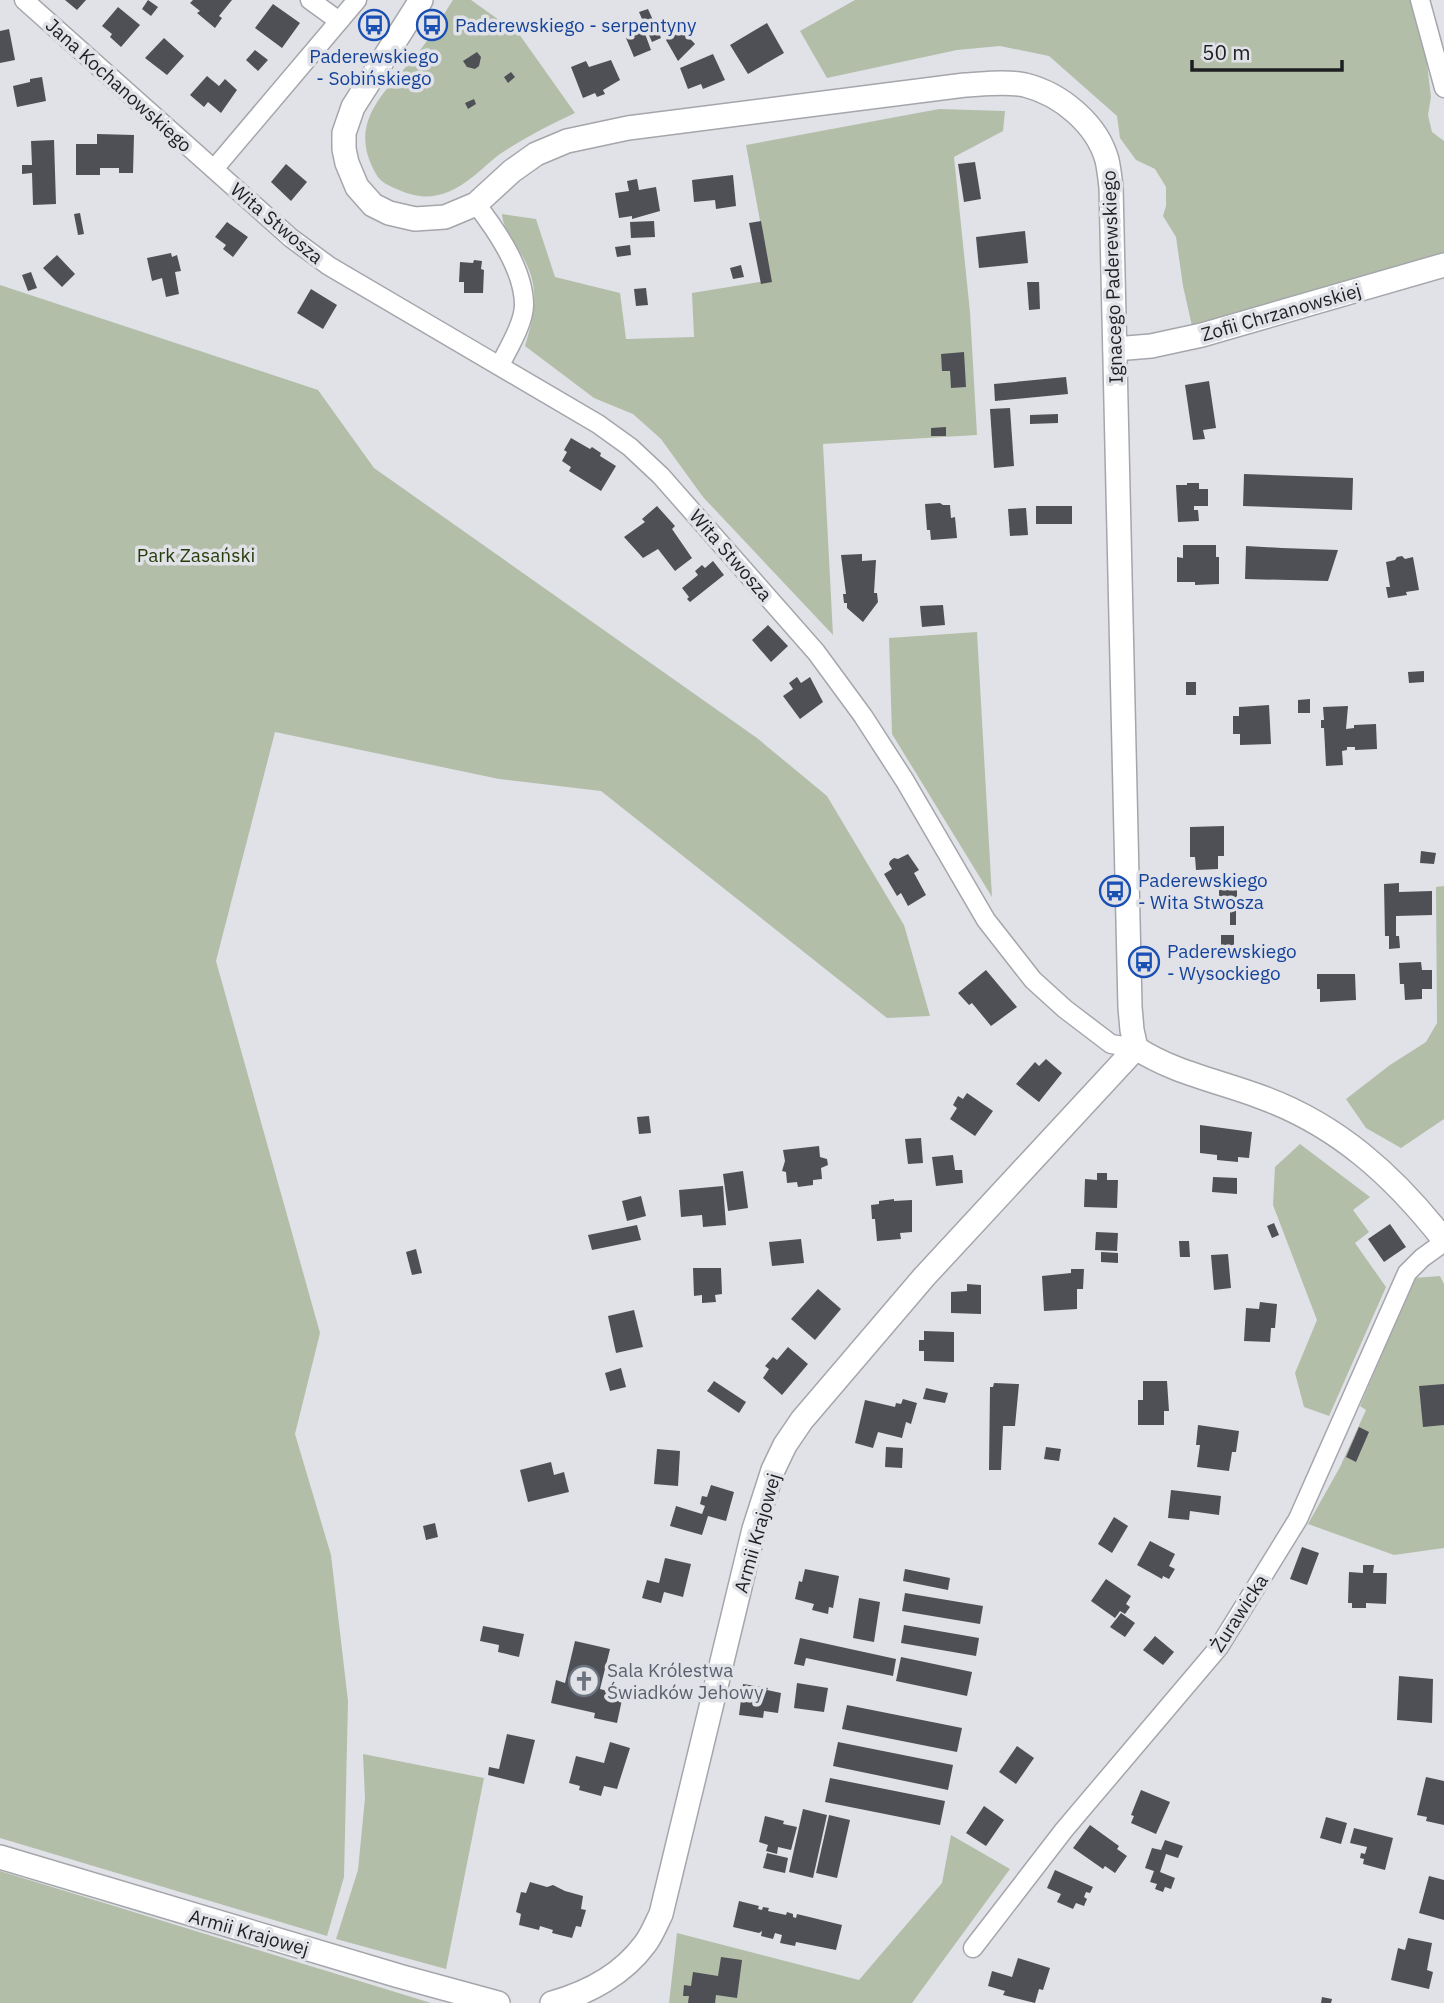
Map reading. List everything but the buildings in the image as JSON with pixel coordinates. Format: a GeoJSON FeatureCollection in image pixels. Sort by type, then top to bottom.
{"type":"FeatureCollection","features":[{"type":"Feature","properties":{"kind":"street","name":"Jana Kochanowskiego"},"geometry":{"type":"LineString","coordinates":[[24,0],[214,169]]}},
{"type":"Feature","properties":{"kind":"street"},"geometry":{"type":"LineString","coordinates":[[310,0],[339,21]]}},
{"type":"Feature","properties":{"kind":"street"},"geometry":{"type":"LineString","coordinates":[[214,169],[357,0]]}},
{"type":"Feature","properties":{"kind":"street","name":"Ignacego Paderewskiego"},"geometry":{"type":"LineString","coordinates":[[421,0],[369,79],[353,107],[345,133],[347,163],[357,187],[373,205],[390,213],[429,219],[445,217],[476,204],[536,153],[567,141],[628,128],[965,85],[1025,85],[1052,96],[1073,109],[1097,139],[1106,159],[1111,187],[1130,1007],[1136,1048]]}},
{"type":"Feature","properties":{"kind":"street"},"geometry":{"type":"LineString","coordinates":[[1420,0],[1444,88]]}},
{"type":"Feature","properties":{"kind":"street","name":"Wita Stwosza"},"geometry":{"type":"LineString","coordinates":[[214,169],[291,238],[329,266],[598,424],[662,475],[841,684],[905,781],[986,920],[1033,980],[1065,1009],[1111,1044],[1136,1048]]}},
{"type":"Feature","properties":{"kind":"street"},"geometry":{"type":"LineString","coordinates":[[476,204],[494,227],[516,269],[524,306],[514,337],[500,365]]}},
{"type":"Feature","properties":{"kind":"street","name":"Zofii Chrzanowskiej"},"geometry":{"type":"LineString","coordinates":[[1115,349],[1151,346],[1202,335],[1444,265]]}},
{"type":"Feature","properties":{"kind":"street"},"geometry":{"type":"LineString","coordinates":[[1136,1048],[1162,1064],[1264,1098],[1320,1126],[1353,1147],[1390,1177],[1417,1205],[1444,1241]]}},
{"type":"Feature","properties":{"kind":"street","name":"Armii Krajowej"},"geometry":{"type":"LineString","coordinates":[[552,2003],[588,1990],[620,1969],[646,1943],[661,1914],[754,1530],[773,1470],[785,1445],[832,1383],[924,1277],[1136,1048]]}},
{"type":"Feature","properties":{"kind":"street","name":"Żurawicka"},"geometry":{"type":"LineString","coordinates":[[973,1948],[1064,1830],[1219,1647],[1298,1519],[1407,1273],[1444,1241]]}},
{"type":"Feature","properties":{"kind":"street","name":"Armii Krajowej"},"geometry":{"type":"LineString","coordinates":[[0,1857],[498,2003]]}},
{"type":"Feature","properties":{"kind":"green space"},"geometry":{"type":"Polygon","coordinates":[[[453,0],[471,0],[519,34],[575,113],[509,148],[455,189],[440,195],[417,196],[388,185],[378,176],[366,147],[366,131],[376,103],[422,48],[453,0]]]}},
{"type":"Feature","properties":{"kind":"green space"},"geometry":{"type":"Polygon","coordinates":[[[855,0],[1415,0],[1430,37],[1426,55],[1431,97],[1428,115],[1432,132],[1444,141],[1444,256],[1192,326],[1176,237],[1163,216],[1166,187],[1155,169],[1136,160],[1120,138],[1117,116],[1049,56],[1000,46],[957,50],[827,78],[800,31],[855,0]]]}},
{"type":"Feature","properties":{"kind":"green space"},"geometry":{"type":"Polygon","coordinates":[[[939,109],[1005,111],[1003,131],[954,157],[970,312],[977,435],[823,444],[833,635],[703,497],[661,439],[633,414],[594,398],[525,346],[533,311],[534,288],[527,266],[507,230],[502,214],[536,219],[555,277],[620,293],[626,339],[694,337],[692,293],[771,280],[746,145],[939,109]]]}},
{"type":"Feature","properties":{"kind":"green space","name":"Park Zasański"},"geometry":{"type":"Polygon","coordinates":[[[0,285],[318,390],[374,468],[757,738],[827,796],[904,925],[930,1016],[887,1018],[601,791],[499,779],[275,732],[216,961],[320,1333],[295,1434],[331,1555],[348,1701],[344,1877],[327,1936],[0,1838],[0,285]]]}},
{"type":"Feature","properties":{"kind":"green space"},"geometry":{"type":"Polygon","coordinates":[[[977,632],[992,897],[892,734],[889,638],[977,632]]]}},
{"type":"Feature","properties":{"kind":"green space"},"geometry":{"type":"Polygon","coordinates":[[[1444,886],[1444,1119],[1401,1148],[1366,1128],[1346,1099],[1390,1065],[1426,1042],[1437,1023],[1436,887],[1444,886]]]}},
{"type":"Feature","properties":{"kind":"green space"},"geometry":{"type":"Polygon","coordinates":[[[1300,1144],[1370,1197],[1353,1210],[1369,1232],[1355,1243],[1386,1287],[1329,1416],[1304,1407],[1295,1373],[1317,1320],[1273,1205],[1275,1167],[1300,1144]]]}},
{"type":"Feature","properties":{"kind":"green space"},"geometry":{"type":"Polygon","coordinates":[[[1440,1276],[1444,1284],[1444,1548],[1394,1555],[1308,1524],[1340,1467],[1366,1410],[1360,1406],[1414,1278],[1440,1276]]]}},
{"type":"Feature","properties":{"kind":"green space"},"geometry":{"type":"Polygon","coordinates":[[[363,1754],[484,1778],[446,1969],[336,1939],[358,1870],[365,1798],[363,1754]]]}},
{"type":"Feature","properties":{"kind":"green space"},"geometry":{"type":"Polygon","coordinates":[[[951,1835],[1010,1869],[912,2003],[669,2003],[677,1933],[859,1980],[942,1883],[951,1835]]]}},
{"type":"Feature","properties":{"kind":"green space"},"geometry":{"type":"Polygon","coordinates":[[[0,1871],[405,1995],[431,2003],[0,2003],[0,1871]]]}},
{"type":"Feature","properties":{"kind":"place","name":"Paderewskiego - Sobińskiego"},"geometry":{"type":"Point","coordinates":[374,25]}},
{"type":"Feature","properties":{"kind":"place","name":"Paderewskiego - serpentyny"},"geometry":{"type":"Point","coordinates":[432,25]}},
{"type":"Feature","properties":{"kind":"place","name":"Paderewskiego - Wita Stwosza"},"geometry":{"type":"Point","coordinates":[1115,891]}},
{"type":"Feature","properties":{"kind":"place","name":"Paderewskiego - Wysockiego"},"geometry":{"type":"Point","coordinates":[1144,962]}},
{"type":"Feature","properties":{"kind":"place","name":"Sala Królestwa Świadków Jehowy"},"geometry":{"type":"Point","coordinates":[584,1681]}}]}
